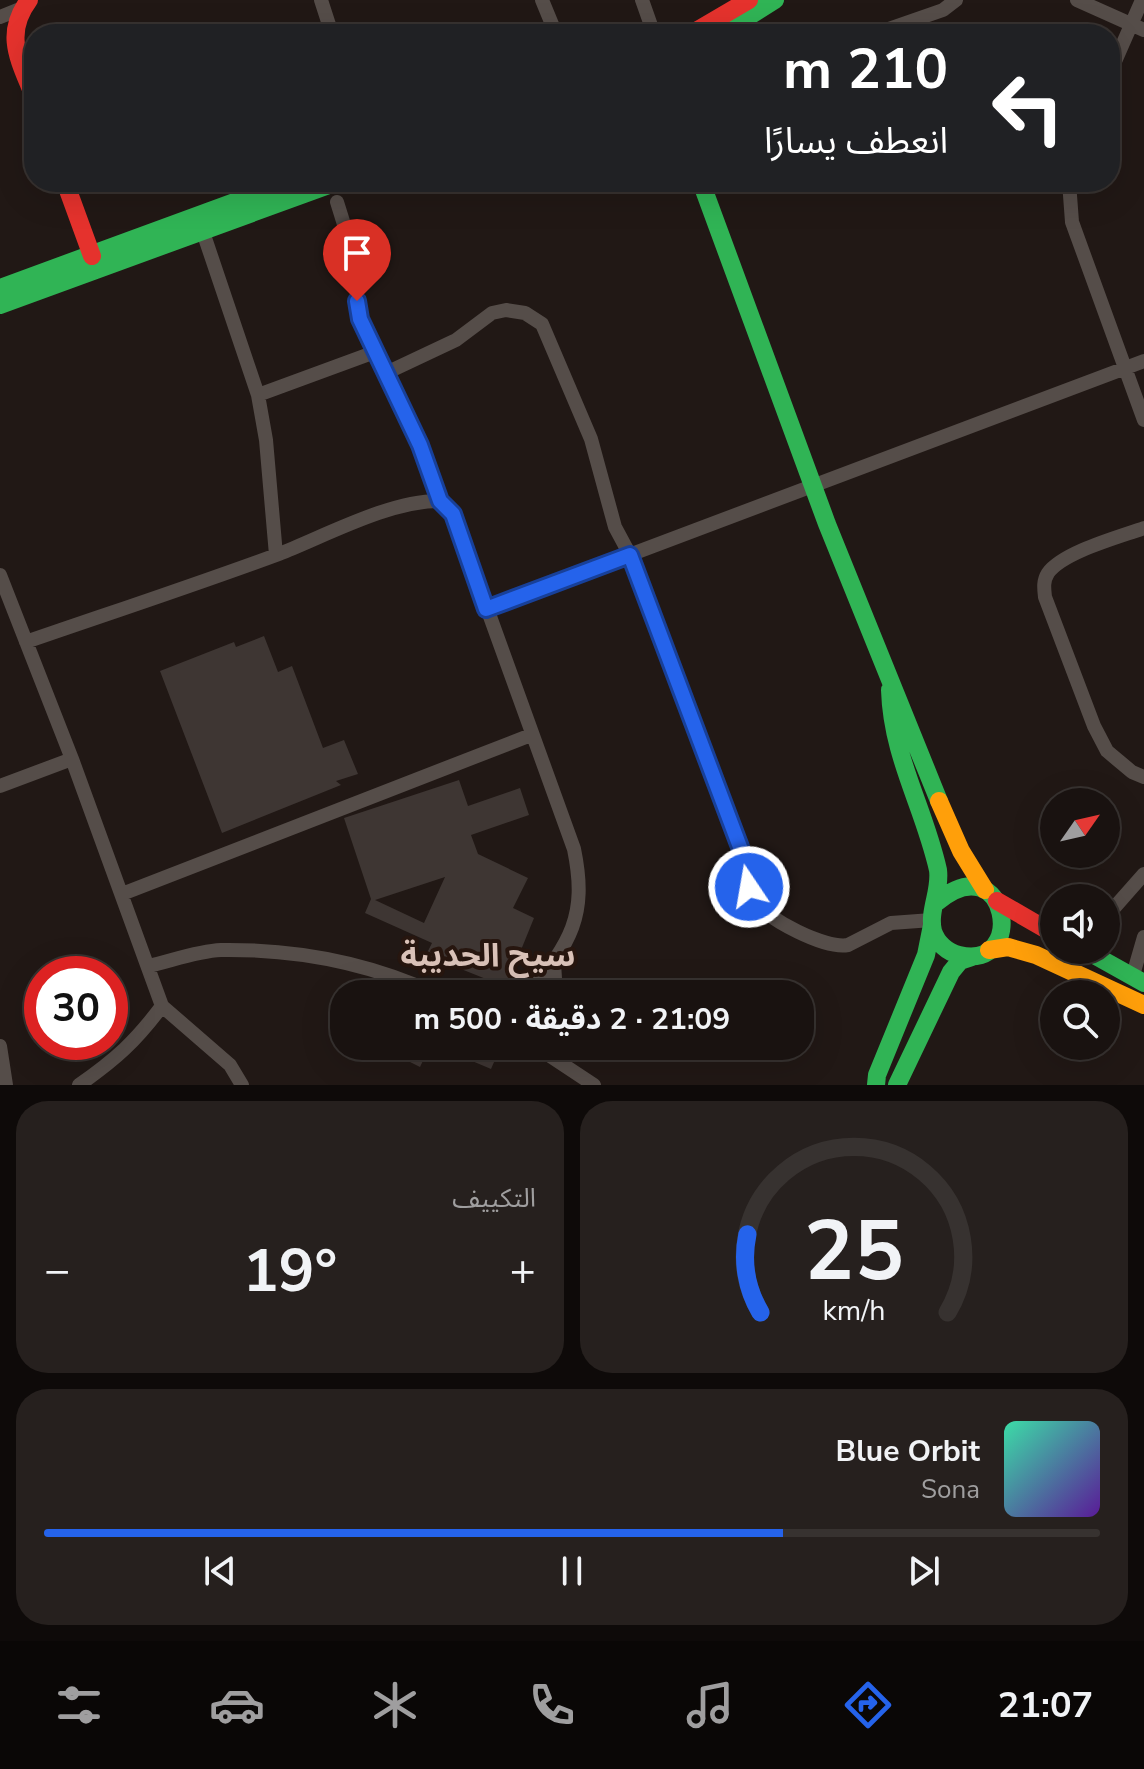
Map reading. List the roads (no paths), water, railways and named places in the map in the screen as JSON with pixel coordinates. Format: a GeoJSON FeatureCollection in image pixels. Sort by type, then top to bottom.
{"type":"FeatureCollection","features":[{"type":"Feature","properties":{"kind":"street"},"geometry":{"type":"LineString","coordinates":[[321,0],[329,24]]}},
{"type":"Feature","properties":{"kind":"street"},"geometry":{"type":"LineString","coordinates":[[542,0],[552,24]]}},
{"type":"Feature","properties":{"kind":"street"},"geometry":{"type":"LineString","coordinates":[[642,0],[650,24]]}},
{"type":"Feature","properties":{"kind":"street"},"geometry":{"type":"LineString","coordinates":[[708,24],[749,0]]}},
{"type":"Feature","properties":{"kind":"street"},"geometry":{"type":"LineString","coordinates":[[737,24],[775,0]]}},
{"type":"Feature","properties":{"kind":"street"},"geometry":{"type":"LineString","coordinates":[[903,24],[943,10],[956,0]]}},
{"type":"Feature","properties":{"kind":"street"},"geometry":{"type":"LineString","coordinates":[[1077,0],[1138,27]]}},
{"type":"Feature","properties":{"kind":"street"},"geometry":{"type":"LineString","coordinates":[[1120,57],[1138,27],[1142,0]]}},
{"type":"Feature","properties":{"kind":"street"},"geometry":{"type":"LineString","coordinates":[[0,17],[25,5]]}},
{"type":"Feature","properties":{"kind":"street"},"geometry":{"type":"LineString","coordinates":[[24,67],[12,31],[15,18],[25,5]]}},
{"type":"Feature","properties":{"kind":"street"},"geometry":{"type":"LineString","coordinates":[[69,192],[92,256]]}},
{"type":"Feature","properties":{"kind":"street"},"geometry":{"type":"LineString","coordinates":[[0,288],[262,192]]}},
{"type":"Feature","properties":{"kind":"street"},"geometry":{"type":"LineString","coordinates":[[0,305],[310,192]]}},
{"type":"Feature","properties":{"kind":"street"},"geometry":{"type":"LineString","coordinates":[[705,192],[812,485],[955,843],[991,896],[1003,922],[997,942],[981,953],[960,961],[951,972],[897,1085]]}},
{"type":"Feature","properties":{"kind":"street"},"geometry":{"type":"LineString","coordinates":[[1070,192],[1072,222],[1144,420]]}},
{"type":"Feature","properties":{"kind":"street"},"geometry":{"type":"LineString","coordinates":[[337,202],[356,263],[360,319],[420,445],[440,501],[453,514],[574,849],[579,873],[579,901],[574,923],[567,944],[540,980]]}},
{"type":"Feature","properties":{"kind":"street"},"geometry":{"type":"LineString","coordinates":[[203,232],[258,395],[266,440],[276,555]]}},
{"type":"Feature","properties":{"kind":"street"},"geometry":{"type":"LineString","coordinates":[[386,373],[456,340],[492,313],[506,310],[525,313],[542,324],[591,439],[613,519],[630,555],[740,847],[749,887],[755,902],[776,920],[817,939],[848,945],[891,923],[933,916],[953,888],[964,885],[991,896],[1040,926]]}},
{"type":"Feature","properties":{"kind":"street"},"geometry":{"type":"LineString","coordinates":[[258,395],[375,352]]}},
{"type":"Feature","properties":{"kind":"street"},"geometry":{"type":"LineString","coordinates":[[486,609],[1144,361]]}},
{"type":"Feature","properties":{"kind":"street"},"geometry":{"type":"LineString","coordinates":[[26,642],[276,555],[396,508],[420,501],[440,501]]}},
{"type":"Feature","properties":{"kind":"street"},"geometry":{"type":"LineString","coordinates":[[1144,528],[1062,560],[1048,573],[1043,584],[1045,597],[1094,726],[1107,751],[1132,772],[1144,777]]}},
{"type":"Feature","properties":{"kind":"street"},"geometry":{"type":"LineString","coordinates":[[0,575],[72,759],[162,1006],[230,1065],[242,1085]]}},
{"type":"Feature","properties":{"kind":"street"},"geometry":{"type":"LineString","coordinates":[[876,1085],[877,1075],[926,955],[939,877],[901,763],[890,714],[890,683]]}},
{"type":"Feature","properties":{"kind":"street"},"geometry":{"type":"LineString","coordinates":[[122,894],[531,735]]}},
{"type":"Feature","properties":{"kind":"street"},"geometry":{"type":"LineString","coordinates":[[0,786],[72,759]]}},
{"type":"Feature","properties":{"kind":"street"},"geometry":{"type":"LineString","coordinates":[[1120,901],[1144,874]]}},
{"type":"Feature","properties":{"kind":"street"},"geometry":{"type":"LineString","coordinates":[[933,916],[941,946],[961,956],[1008,947],[1036,955],[1144,1005]]}},
{"type":"Feature","properties":{"kind":"street"},"geometry":{"type":"LineString","coordinates":[[1111,964],[1138,979],[1144,937]]}},
{"type":"Feature","properties":{"kind":"street"},"geometry":{"type":"LineString","coordinates":[[148,966],[218,950],[324,957],[402,980]]}},
{"type":"Feature","properties":{"kind":"street"},"geometry":{"type":"LineString","coordinates":[[554,963],[555,980]]}},
{"type":"Feature","properties":{"kind":"street"},"geometry":{"type":"LineString","coordinates":[[79,1085],[119,1057],[140,1037],[162,1006]]}},
{"type":"Feature","properties":{"kind":"street"},"geometry":{"type":"LineString","coordinates":[[0,1046],[6,1085]]}},
{"type":"Feature","properties":{"kind":"street"},"geometry":{"type":"LineString","coordinates":[[555,1060],[594,1085]]}},
{"type":"Feature","properties":{"kind":"street"},"geometry":{"type":"LineString","coordinates":[[565,1060],[567,1068]]}},
{"type":"Feature","properties":{"kind":"district","name":"سيح الحديبة"},"geometry":{"type":"Point","coordinates":[488,955]}}]}
